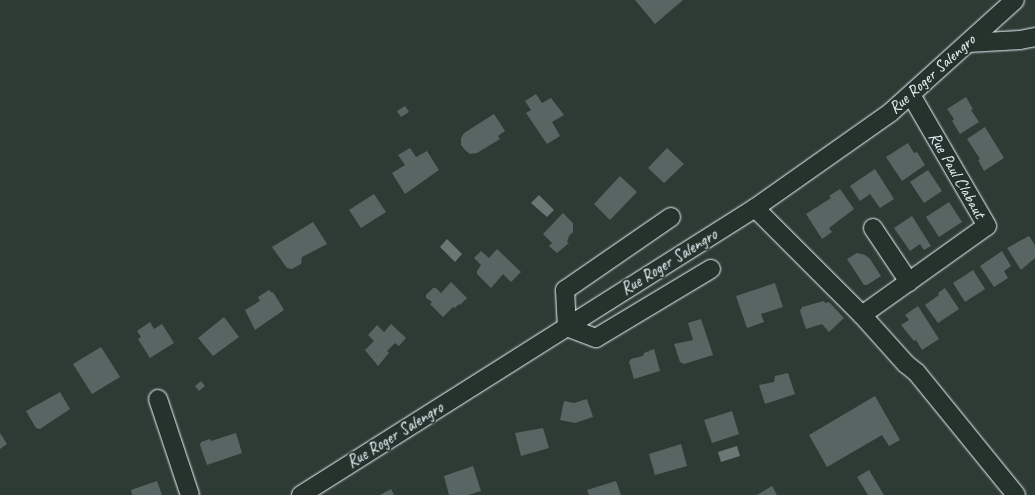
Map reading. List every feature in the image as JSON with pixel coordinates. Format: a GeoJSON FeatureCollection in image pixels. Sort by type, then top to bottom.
{"type":"FeatureCollection","features":[{"type":"Feature","properties":{"kind":"street","name":"Rue Roger Salengro"},"geometry":{"type":"LineString","coordinates":[[300,495],[755,208],[891,112],[1015,0]]}},
{"type":"Feature","properties":{"kind":"street"},"geometry":{"type":"LineString","coordinates":[[968,43],[1020,40],[1035,37]]}},
{"type":"Feature","properties":{"kind":"street","name":"Rue Paul Clabaut"},"geometry":{"type":"LineString","coordinates":[[862,315],[987,226],[911,95]]}},
{"type":"Feature","properties":{"kind":"street"},"geometry":{"type":"LineString","coordinates":[[755,208],[862,315],[906,364],[918,373],[1016,495]]}},
{"type":"Feature","properties":{"kind":"street"},"geometry":{"type":"LineString","coordinates":[[671,216],[565,290],[567,327],[596,338],[711,270]]}},
{"type":"Feature","properties":{"kind":"street"},"geometry":{"type":"LineString","coordinates":[[873,228],[909,282]]}},
{"type":"Feature","properties":{"kind":"street"},"geometry":{"type":"LineString","coordinates":[[158,399],[190,495]]}},
{"type":"Feature","properties":{"kind":"shaded area"},"geometry":{"type":"Polygon","coordinates":[[[539,195],[554,210],[547,217],[531,203],[539,195]]]}},
{"type":"Feature","properties":{"kind":"shaded area"},"geometry":{"type":"Polygon","coordinates":[[[447,239],[462,254],[455,262],[440,247],[447,239]]]}},
{"type":"Feature","properties":{"kind":"shaded area"},"geometry":{"type":"Polygon","coordinates":[[[737,446],[740,456],[721,462],[718,452],[737,446]]]}},
{"type":"Feature","properties":{"kind":"building"},"geometry":{"type":"Polygon","coordinates":[[[635,0],[683,0],[655,24],[635,0]]]}},
{"type":"Feature","properties":{"kind":"building"},"geometry":{"type":"Polygon","coordinates":[[[536,94],[542,103],[551,98],[564,115],[552,122],[560,136],[547,144],[526,113],[531,110],[525,101],[536,94]]]}},
{"type":"Feature","properties":{"kind":"building"},"geometry":{"type":"Polygon","coordinates":[[[966,97],[973,109],[971,110],[979,122],[960,134],[952,121],[954,119],[947,109],[966,97]]]}},
{"type":"Feature","properties":{"kind":"building"},"geometry":{"type":"Polygon","coordinates":[[[405,106],[409,112],[401,117],[397,111],[405,106]]]}},
{"type":"Feature","properties":{"kind":"building"},"geometry":{"type":"Polygon","coordinates":[[[494,114],[505,131],[498,136],[500,139],[477,153],[470,154],[461,145],[461,138],[464,133],[494,114]]]}},
{"type":"Feature","properties":{"kind":"building"},"geometry":{"type":"Polygon","coordinates":[[[985,127],[1004,158],[984,171],[978,160],[980,159],[967,139],[985,127]]]}},
{"type":"Feature","properties":{"kind":"building"},"geometry":{"type":"Polygon","coordinates":[[[908,143],[914,153],[917,152],[925,165],[902,181],[886,157],[908,143]]]}},
{"type":"Feature","properties":{"kind":"building"},"geometry":{"type":"Polygon","coordinates":[[[410,148],[416,157],[427,151],[439,170],[405,194],[392,173],[405,165],[398,155],[410,148]]]}},
{"type":"Feature","properties":{"kind":"building"},"geometry":{"type":"Polygon","coordinates":[[[667,148],[684,164],[664,183],[648,168],[667,148]]]}},
{"type":"Feature","properties":{"kind":"building"},"geometry":{"type":"Polygon","coordinates":[[[875,169],[894,199],[880,208],[870,194],[860,201],[850,186],[875,169]]]}},
{"type":"Feature","properties":{"kind":"building"},"geometry":{"type":"Polygon","coordinates":[[[928,170],[942,191],[924,203],[910,182],[928,170]]]}},
{"type":"Feature","properties":{"kind":"building"},"geometry":{"type":"Polygon","coordinates":[[[620,176],[637,192],[610,220],[594,204],[620,176]]]}},
{"type":"Feature","properties":{"kind":"building"},"geometry":{"type":"Polygon","coordinates":[[[840,189],[854,209],[829,228],[832,232],[822,239],[806,214],[831,198],[829,196],[840,189]]]}},
{"type":"Feature","properties":{"kind":"building"},"geometry":{"type":"Polygon","coordinates":[[[374,194],[386,212],[361,228],[349,210],[374,194]]]}},
{"type":"Feature","properties":{"kind":"building"},"geometry":{"type":"Polygon","coordinates":[[[949,202],[962,222],[939,237],[926,217],[949,202]]]}},
{"type":"Feature","properties":{"kind":"building"},"geometry":{"type":"Polygon","coordinates":[[[563,213],[573,223],[573,232],[569,236],[567,242],[569,243],[557,253],[549,246],[552,243],[543,234],[563,213]]]}},
{"type":"Feature","properties":{"kind":"building"},"geometry":{"type":"Polygon","coordinates":[[[912,216],[931,246],[924,250],[920,244],[910,251],[894,228],[912,216]]]}},
{"type":"Feature","properties":{"kind":"building"},"geometry":{"type":"Polygon","coordinates":[[[313,222],[327,244],[302,257],[301,264],[292,269],[287,268],[272,247],[313,222]]]}},
{"type":"Feature","properties":{"kind":"building"},"geometry":{"type":"Polygon","coordinates":[[[1029,236],[1035,245],[1035,258],[1021,270],[1007,248],[1029,236]]]}},
{"type":"Feature","properties":{"kind":"building"},"geometry":{"type":"Polygon","coordinates":[[[497,249],[521,272],[511,282],[503,274],[491,288],[477,274],[477,271],[481,265],[474,258],[481,251],[489,258],[497,249]]]}},
{"type":"Feature","properties":{"kind":"building"},"geometry":{"type":"Polygon","coordinates":[[[1002,251],[1011,266],[1004,271],[1008,278],[994,287],[980,266],[1002,251]]]}},
{"type":"Feature","properties":{"kind":"building"},"geometry":{"type":"Polygon","coordinates":[[[857,253],[865,255],[870,259],[881,276],[867,285],[864,285],[847,259],[857,253]]]}},
{"type":"Feature","properties":{"kind":"building"},"geometry":{"type":"Polygon","coordinates":[[[973,270],[985,289],[965,302],[953,283],[973,270]]]}},
{"type":"Feature","properties":{"kind":"building"},"geometry":{"type":"Polygon","coordinates":[[[451,282],[467,298],[460,305],[459,304],[455,308],[453,307],[443,317],[430,304],[432,302],[426,298],[426,295],[433,288],[436,288],[441,293],[451,282]]]}},
{"type":"Feature","properties":{"kind":"building"},"geometry":{"type":"Polygon","coordinates":[[[775,283],[783,307],[761,314],[764,322],[747,328],[736,296],[775,283]]]}},
{"type":"Feature","properties":{"kind":"building"},"geometry":{"type":"Polygon","coordinates":[[[945,288],[959,309],[938,323],[925,305],[939,295],[938,293],[945,288]]]}},
{"type":"Feature","properties":{"kind":"building"},"geometry":{"type":"Polygon","coordinates":[[[269,290],[272,293],[273,292],[284,310],[255,330],[245,310],[260,301],[258,297],[269,290]]]}},
{"type":"Feature","properties":{"kind":"building"},"geometry":{"type":"Polygon","coordinates":[[[824,301],[825,303],[829,302],[844,318],[829,332],[822,324],[806,329],[800,311],[802,307],[824,301]]]}},
{"type":"Feature","properties":{"kind":"building"},"geometry":{"type":"Polygon","coordinates":[[[918,306],[939,339],[922,350],[916,340],[914,341],[901,325],[909,320],[905,315],[918,306]]]}},
{"type":"Feature","properties":{"kind":"building"},"geometry":{"type":"Polygon","coordinates":[[[224,317],[239,337],[213,356],[198,338],[224,317]]]}},
{"type":"Feature","properties":{"kind":"building"},"geometry":{"type":"Polygon","coordinates":[[[701,319],[713,355],[684,364],[680,362],[674,344],[693,340],[688,323],[701,319]]]}},
{"type":"Feature","properties":{"kind":"building"},"geometry":{"type":"Polygon","coordinates":[[[150,322],[154,329],[162,324],[174,343],[150,358],[138,339],[141,337],[137,331],[150,322]]]}},
{"type":"Feature","properties":{"kind":"building"},"geometry":{"type":"Polygon","coordinates":[[[391,324],[406,338],[399,346],[395,343],[387,351],[389,353],[378,366],[365,350],[374,341],[368,335],[377,325],[384,332],[391,324]]]}},
{"type":"Feature","properties":{"kind":"building"},"geometry":{"type":"Polygon","coordinates":[[[101,347],[120,377],[92,394],[73,364],[101,347]]]}},
{"type":"Feature","properties":{"kind":"building"},"geometry":{"type":"Polygon","coordinates":[[[654,349],[660,371],[634,379],[629,362],[631,359],[643,356],[644,353],[654,349]]]}},
{"type":"Feature","properties":{"kind":"building"},"geometry":{"type":"Polygon","coordinates":[[[788,373],[795,394],[765,404],[759,385],[774,382],[775,376],[788,373]]]}},
{"type":"Feature","properties":{"kind":"building"},"geometry":{"type":"Polygon","coordinates":[[[201,381],[205,386],[199,391],[195,386],[201,381]]]}},
{"type":"Feature","properties":{"kind":"building"},"geometry":{"type":"Polygon","coordinates":[[[60,392],[70,409],[40,429],[36,428],[26,411],[60,392]]]}},
{"type":"Feature","properties":{"kind":"building"},"geometry":{"type":"Polygon","coordinates":[[[875,396],[900,440],[889,446],[882,435],[827,467],[809,435],[875,396]]]}},
{"type":"Feature","properties":{"kind":"building"},"geometry":{"type":"Polygon","coordinates":[[[587,399],[593,417],[575,423],[560,420],[564,401],[574,403],[587,399]]]}},
{"type":"Feature","properties":{"kind":"building"},"geometry":{"type":"Polygon","coordinates":[[[732,411],[739,434],[712,443],[704,420],[732,411]]]}},
{"type":"Feature","properties":{"kind":"building"},"geometry":{"type":"Polygon","coordinates":[[[543,428],[549,448],[521,456],[515,433],[543,428]]]}},
{"type":"Feature","properties":{"kind":"building"},"geometry":{"type":"Polygon","coordinates":[[[0,433],[7,444],[0,449],[0,433]]]}},
{"type":"Feature","properties":{"kind":"building"},"geometry":{"type":"Polygon","coordinates":[[[236,433],[242,453],[207,465],[200,445],[201,442],[210,439],[211,441],[236,433]]]}},
{"type":"Feature","properties":{"kind":"building"},"geometry":{"type":"Polygon","coordinates":[[[681,444],[687,466],[655,475],[649,454],[681,444]]]}},
{"type":"Feature","properties":{"kind":"building"},"geometry":{"type":"Polygon","coordinates":[[[473,466],[481,491],[468,495],[449,495],[444,476],[473,466]]]}},
{"type":"Feature","properties":{"kind":"building"},"geometry":{"type":"Polygon","coordinates":[[[869,470],[884,495],[868,495],[857,477],[869,470]]]}},
{"type":"Feature","properties":{"kind":"building"},"geometry":{"type":"Polygon","coordinates":[[[157,481],[162,495],[132,495],[131,490],[157,481]]]}},
{"type":"Feature","properties":{"kind":"building"},"geometry":{"type":"Polygon","coordinates":[[[616,481],[621,495],[589,495],[587,490],[616,481]]]}},
{"type":"Feature","properties":{"kind":"building"},"geometry":{"type":"Polygon","coordinates":[[[772,486],[777,495],[757,495],[772,486]]]}},
{"type":"Feature","properties":{"kind":"building"},"geometry":{"type":"Polygon","coordinates":[[[391,489],[394,495],[380,495],[391,489]]]}}]}
